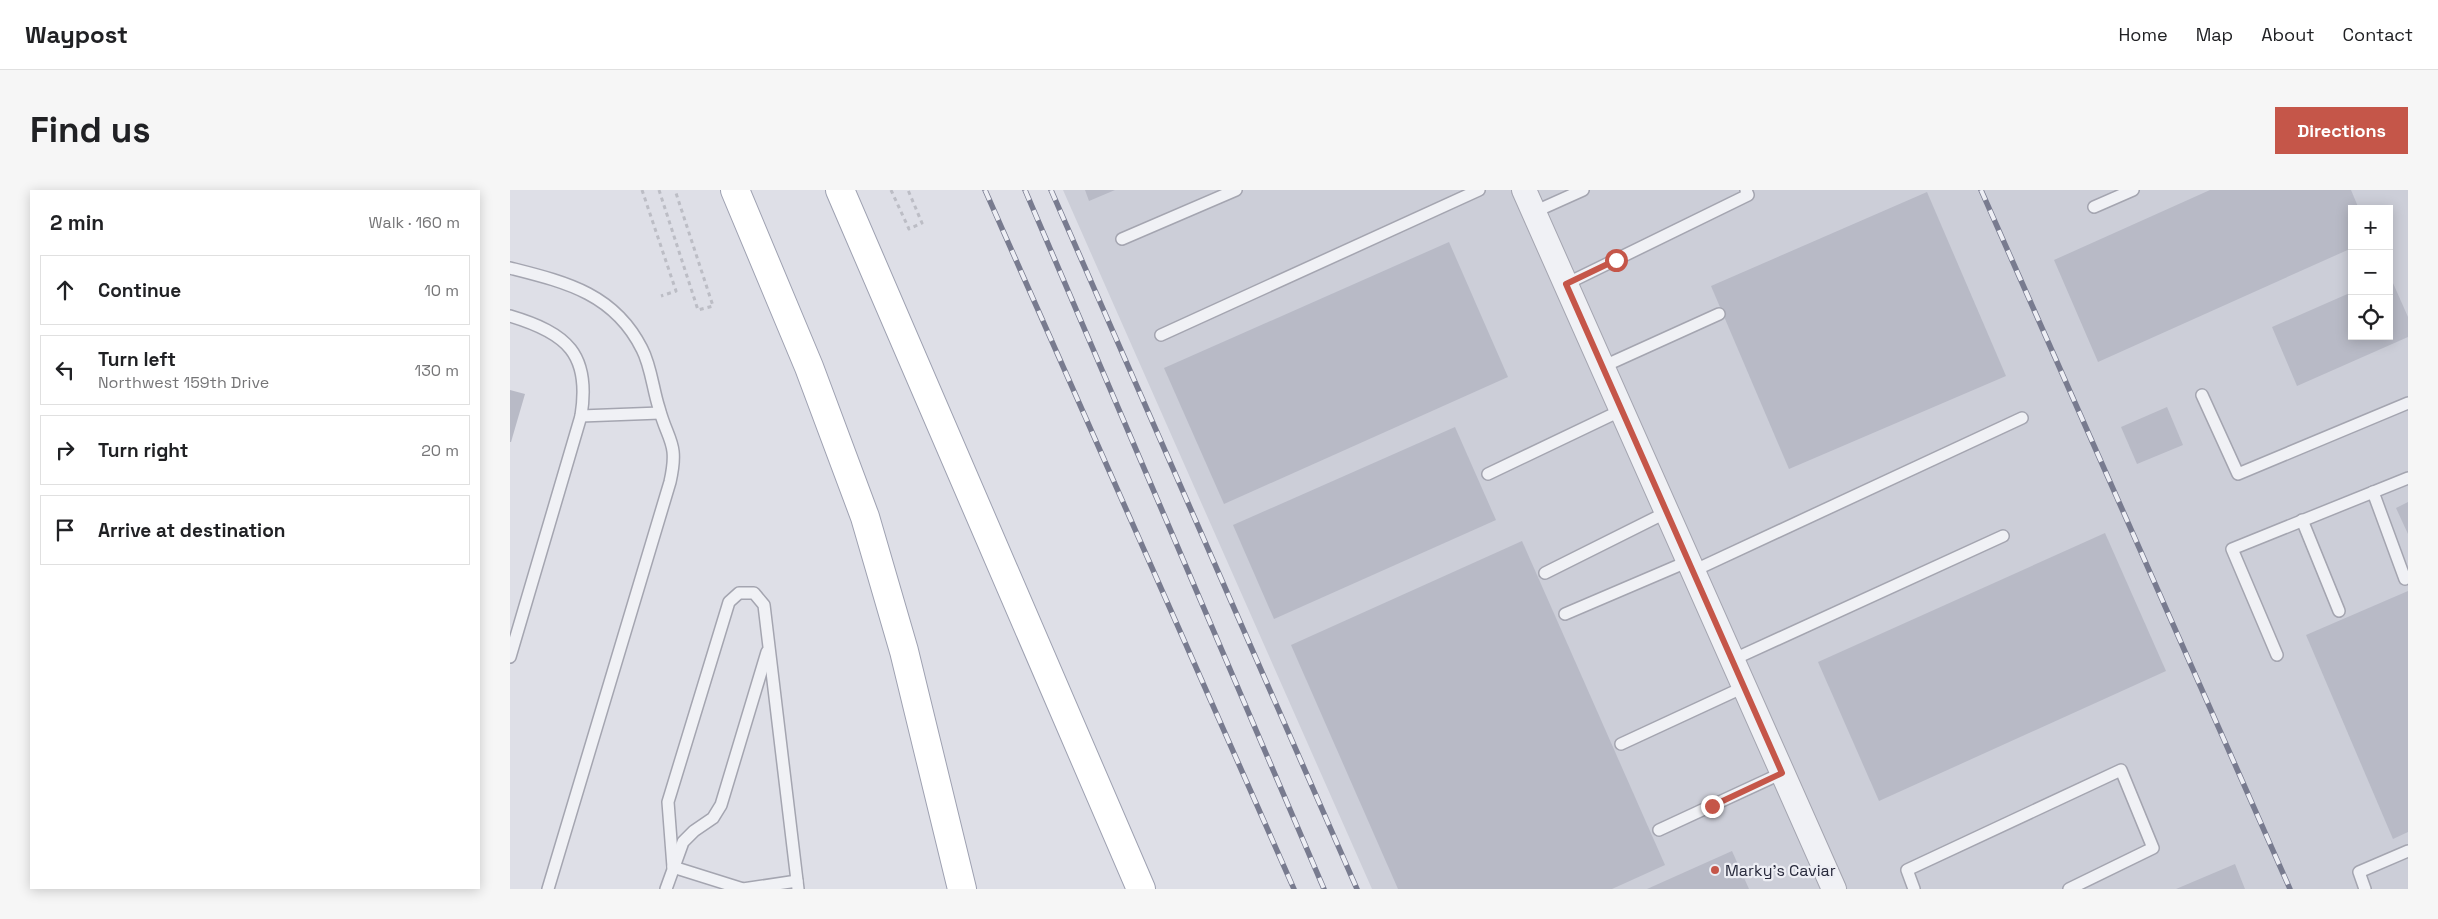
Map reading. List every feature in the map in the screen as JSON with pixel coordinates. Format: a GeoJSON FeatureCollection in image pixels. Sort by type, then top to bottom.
{"type":"FeatureCollection","features":[{"type":"Feature","properties":{"kind":"main road"},"geometry":{"type":"LineString","coordinates":[[736,190],[808,367],[865,517],[904,651],[962,889]]}},
{"type":"Feature","properties":{"kind":"main road"},"geometry":{"type":"LineString","coordinates":[[840,190],[1141,889]]}},
{"type":"Feature","properties":{"kind":"street"},"geometry":{"type":"LineString","coordinates":[[1524,190],[1834,889]]}},
{"type":"Feature","properties":{"kind":"lane"},"geometry":{"type":"LineString","coordinates":[[1122,239],[1236,190]]}},
{"type":"Feature","properties":{"kind":"lane"},"geometry":{"type":"LineString","coordinates":[[1161,335],[1479,190]]}},
{"type":"Feature","properties":{"kind":"lane"},"geometry":{"type":"LineString","coordinates":[[1534,212],[1583,190]]}},
{"type":"Feature","properties":{"kind":"lane"},"geometry":{"type":"LineString","coordinates":[[1566,284],[1748,195],[1746,190]]}},
{"type":"Feature","properties":{"kind":"lane"},"geometry":{"type":"LineString","coordinates":[[2094,207],[2133,190]]}},
{"type":"Feature","properties":{"kind":"lane"},"geometry":{"type":"LineString","coordinates":[[510,268],[566,282],[592,295],[622,321],[643,350],[660,414],[674,450],[670,482],[548,889]]}},
{"type":"Feature","properties":{"kind":"lane"},"geometry":{"type":"LineString","coordinates":[[1602,367],[1719,314]]}},
{"type":"Feature","properties":{"kind":"lane"},"geometry":{"type":"LineString","coordinates":[[510,316],[551,331],[576,357],[583,377],[584,398],[581,416],[510,657]]}},
{"type":"Feature","properties":{"kind":"lane"},"geometry":{"type":"LineString","coordinates":[[2202,396],[2238,474],[2408,403]]}},
{"type":"Feature","properties":{"kind":"lane"},"geometry":{"type":"LineString","coordinates":[[1488,474],[1622,410]]}},
{"type":"Feature","properties":{"kind":"lane"},"geometry":{"type":"LineString","coordinates":[[581,416],[660,414]]}},
{"type":"Feature","properties":{"kind":"lane"},"geometry":{"type":"LineString","coordinates":[[1566,614],[1691,566],[2022,418]]}},
{"type":"Feature","properties":{"kind":"lane"},"geometry":{"type":"LineString","coordinates":[[2277,655],[2232,549],[2408,478]]}},
{"type":"Feature","properties":{"kind":"lane"},"geometry":{"type":"LineString","coordinates":[[2373,492],[2406,579]]}},
{"type":"Feature","properties":{"kind":"lane"},"geometry":{"type":"LineString","coordinates":[[1545,574],[1666,512]]}},
{"type":"Feature","properties":{"kind":"lane"},"geometry":{"type":"LineString","coordinates":[[2302,520],[2339,611]]}},
{"type":"Feature","properties":{"kind":"lane"},"geometry":{"type":"LineString","coordinates":[[1732,660],[2003,536]]}},
{"type":"Feature","properties":{"kind":"lane"},"geometry":{"type":"LineString","coordinates":[[739,593],[754,593],[764,605],[797,885],[743,889],[673,867],[668,802],[726,608],[729,602],[739,593]]}},
{"type":"Feature","properties":{"kind":"lane"},"geometry":{"type":"LineString","coordinates":[[666,889],[683,842],[713,818],[721,804],[768,648]]}},
{"type":"Feature","properties":{"kind":"lane"},"geometry":{"type":"LineString","coordinates":[[1621,744],[1744,687]]}},
{"type":"Feature","properties":{"kind":"lane"},"geometry":{"type":"LineString","coordinates":[[1914,889],[1907,870],[2121,770],[2153,848],[2069,889]]}},
{"type":"Feature","properties":{"kind":"lane"},"geometry":{"type":"LineString","coordinates":[[1659,830],[1782,773]]}},
{"type":"Feature","properties":{"kind":"lane"},"geometry":{"type":"LineString","coordinates":[[2365,889],[2359,872],[2408,851]]}},
{"type":"Feature","properties":{"kind":"path"},"geometry":{"type":"LineString","coordinates":[[642,190],[676,291],[661,296]]}},
{"type":"Feature","properties":{"kind":"path"},"geometry":{"type":"LineString","coordinates":[[659,190],[698,310],[713,306],[675,190]]}},
{"type":"Feature","properties":{"kind":"path"},"geometry":{"type":"LineString","coordinates":[[891,190],[909,229],[922,223],[908,190]]}},
{"type":"Feature","properties":{"kind":"shaded area"},"geometry":{"type":"Polygon","coordinates":[[[1063,190],[2408,190],[2408,889],[1372,889],[1063,190]]]}},
{"type":"Feature","properties":{"kind":"building"},"geometry":{"type":"Polygon","coordinates":[[[1085,190],[1115,190],[1089,201],[1085,190]]]}},
{"type":"Feature","properties":{"kind":"building"},"geometry":{"type":"Polygon","coordinates":[[[2210,190],[2351,190],[2357,205],[2348,205],[2348,250],[2098,362],[2054,260],[2210,190]]]}},
{"type":"Feature","properties":{"kind":"building"},"geometry":{"type":"Polygon","coordinates":[[[1927,192],[2006,376],[1789,469],[1711,286],[1927,192]]]}},
{"type":"Feature","properties":{"kind":"building"},"geometry":{"type":"Polygon","coordinates":[[[1449,242],[1508,377],[1224,504],[1164,368],[1449,242]]]}},
{"type":"Feature","properties":{"kind":"building"},"geometry":{"type":"Polygon","coordinates":[[[2393,283],[2408,317],[2408,337],[2297,386],[2272,327],[2348,294],[2348,340],[2393,340],[2393,283]]]}},
{"type":"Feature","properties":{"kind":"building"},"geometry":{"type":"Polygon","coordinates":[[[510,390],[525,394],[511,442],[510,442],[510,390]]]}},
{"type":"Feature","properties":{"kind":"building"},"geometry":{"type":"Polygon","coordinates":[[[2167,407],[2183,445],[2137,464],[2121,427],[2167,407]]]}},
{"type":"Feature","properties":{"kind":"building"},"geometry":{"type":"Polygon","coordinates":[[[1455,427],[1496,520],[1274,619],[1233,525],[1455,427]]]}},
{"type":"Feature","properties":{"kind":"building"},"geometry":{"type":"Polygon","coordinates":[[[2408,502],[2408,534],[2396,508],[2408,502]]]}},
{"type":"Feature","properties":{"kind":"building"},"geometry":{"type":"Polygon","coordinates":[[[2105,533],[2166,671],[1879,801],[1818,662],[2105,533]]]}},
{"type":"Feature","properties":{"kind":"building"},"geometry":{"type":"Polygon","coordinates":[[[1522,541],[1665,865],[1612,889],[1398,889],[1291,645],[1522,541]]]}},
{"type":"Feature","properties":{"kind":"building"},"geometry":{"type":"Polygon","coordinates":[[[2408,591],[2408,832],[2393,839],[2306,635],[2408,591]]]}},
{"type":"Feature","properties":{"kind":"building","name":"Marky's Caviar"},"geometry":{"type":"Polygon","coordinates":[[[1732,851],[1749,889],[1647,889],[1732,851]]]}},
{"type":"Feature","properties":{"kind":"building"},"geometry":{"type":"Polygon","coordinates":[[[2235,864],[2245,889],[2176,889],[2235,864]]]}},
{"type":"Feature","properties":{"kind":"railway"},"geometry":{"type":"LineString","coordinates":[[985,190],[1294,889]]}},
{"type":"Feature","properties":{"kind":"railway"},"geometry":{"type":"LineString","coordinates":[[1025,190],[1324,889]]}},
{"type":"Feature","properties":{"kind":"railway"},"geometry":{"type":"LineString","coordinates":[[1051,190],[1357,889]]}},
{"type":"Feature","properties":{"kind":"railway"},"geometry":{"type":"LineString","coordinates":[[1981,190],[2290,889]]}},
{"type":"Feature","properties":{"kind":"place","name":"Marky's Caviar"},"geometry":{"type":"Point","coordinates":[1715,870]}},
{"type":"Feature","properties":{"kind":"route"},"geometry":{"type":"LineString","coordinates":[[1616,260],[1566,284],[1782,773],[1712,806]]}}]}
